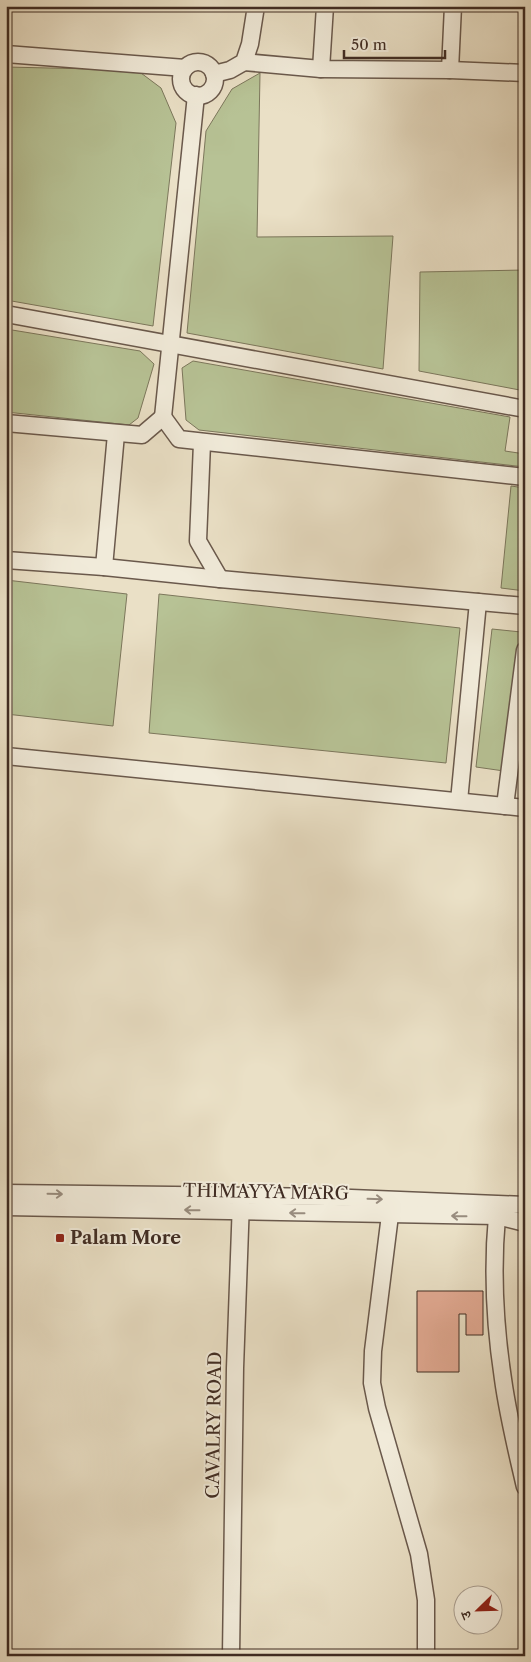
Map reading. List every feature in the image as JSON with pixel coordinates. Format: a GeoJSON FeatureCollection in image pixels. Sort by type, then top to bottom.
{"type":"FeatureCollection","features":[{"type":"Feature","properties":{"kind":"street"},"geometry":{"type":"LineString","coordinates":[[244,62],[250,44],[256,6]]}},
{"type":"Feature","properties":{"kind":"street"},"geometry":{"type":"LineString","coordinates":[[321,69],[325,6]]}},
{"type":"Feature","properties":{"kind":"street"},"geometry":{"type":"LineString","coordinates":[[450,70],[453,6]]}},
{"type":"Feature","properties":{"kind":"street"},"geometry":{"type":"LineString","coordinates":[[6,54],[185,68]]}},
{"type":"Feature","properties":{"kind":"street"},"geometry":{"type":"LineString","coordinates":[[204,62],[214,74],[215,82],[212,89],[205,94],[196,95],[186,90],[182,83],[182,75],[185,68],[192,63],[204,62]]}},
{"type":"Feature","properties":{"kind":"street"},"geometry":{"type":"LineString","coordinates":[[214,74],[230,70],[244,62],[321,69],[450,70],[525,73]]}},
{"type":"Feature","properties":{"kind":"street"},"geometry":{"type":"LineString","coordinates":[[196,95],[163,417],[179,439],[525,477]]}},
{"type":"Feature","properties":{"kind":"street"},"geometry":{"type":"LineString","coordinates":[[6,314],[525,409]]}},
{"type":"Feature","properties":{"kind":"street"},"geometry":{"type":"LineString","coordinates":[[6,423],[142,435],[163,417]]}},
{"type":"Feature","properties":{"kind":"street"},"geometry":{"type":"LineString","coordinates":[[104,567],[116,434]]}},
{"type":"Feature","properties":{"kind":"street"},"geometry":{"type":"LineString","coordinates":[[202,443],[198,541],[220,579]]}},
{"type":"Feature","properties":{"kind":"street"},"geometry":{"type":"LineString","coordinates":[[6,560],[104,567],[525,606]]}},
{"type":"Feature","properties":{"kind":"street"},"geometry":{"type":"LineString","coordinates":[[459,801],[478,602]]}},
{"type":"Feature","properties":{"kind":"street"},"geometry":{"type":"LineString","coordinates":[[505,806],[525,650]]}},
{"type":"Feature","properties":{"kind":"street"},"geometry":{"type":"LineString","coordinates":[[6,756],[525,808]]}},
{"type":"Feature","properties":{"kind":"street","name":"THIMAYYA MARG"},"geometry":{"type":"LineString","coordinates":[[6,1193],[241,1203],[328,1214],[497,1216],[525,1223]]}},
{"type":"Feature","properties":{"kind":"street"},"geometry":{"type":"LineString","coordinates":[[328,1197],[328,1214]]}},
{"type":"Feature","properties":{"kind":"street","name":"THIMAYYA MARG"},"geometry":{"type":"LineString","coordinates":[[6,1207],[241,1203],[328,1197],[525,1204]]}},
{"type":"Feature","properties":{"kind":"street","name":"CAVALRY ROAD"},"geometry":{"type":"LineString","coordinates":[[231,1656],[235,1368],[241,1203]]}},
{"type":"Feature","properties":{"kind":"street"},"geometry":{"type":"LineString","coordinates":[[390,1215],[373,1351],[372,1383],[376,1408],[419,1554],[426,1600],[426,1656]]}},
{"type":"Feature","properties":{"kind":"street"},"geometry":{"type":"LineString","coordinates":[[497,1216],[495,1282],[499,1350],[503,1380],[525,1487]]}},
{"type":"Feature","properties":{"kind":"green space"},"geometry":{"type":"Polygon","coordinates":[[[6,67],[137,70],[161,88],[176,123],[153,326],[6,300],[6,67]]]}},
{"type":"Feature","properties":{"kind":"green space"},"geometry":{"type":"Polygon","coordinates":[[[260,73],[257,237],[393,236],[383,369],[187,333],[206,131],[232,89],[260,73]]]}},
{"type":"Feature","properties":{"kind":"green space"},"geometry":{"type":"Polygon","coordinates":[[[525,270],[525,391],[419,371],[420,272],[525,270]]]}},
{"type":"Feature","properties":{"kind":"green space"},"geometry":{"type":"Polygon","coordinates":[[[6,329],[140,351],[154,364],[138,418],[129,425],[6,412],[6,329]]]}},
{"type":"Feature","properties":{"kind":"green space"},"geometry":{"type":"Polygon","coordinates":[[[193,361],[510,417],[505,451],[525,454],[525,467],[199,430],[186,420],[182,368],[193,361]]]}},
{"type":"Feature","properties":{"kind":"green space"},"geometry":{"type":"Polygon","coordinates":[[[511,486],[525,488],[525,591],[501,588],[511,486]]]}},
{"type":"Feature","properties":{"kind":"green space"},"geometry":{"type":"Polygon","coordinates":[[[6,580],[127,594],[113,726],[6,714],[6,580]]]}},
{"type":"Feature","properties":{"kind":"green space"},"geometry":{"type":"Polygon","coordinates":[[[159,594],[460,628],[446,763],[149,733],[159,594]]]}},
{"type":"Feature","properties":{"kind":"green space"},"geometry":{"type":"Polygon","coordinates":[[[492,629],[521,632],[504,771],[476,767],[492,629]]]}},
{"type":"Feature","properties":{"kind":"building"},"geometry":{"type":"Polygon","coordinates":[[[417,1291],[483,1291],[483,1335],[466,1335],[466,1314],[459,1314],[459,1372],[417,1372],[417,1291]]]}},
{"type":"Feature","properties":{"kind":"place","name":"Palam More"},"geometry":{"type":"Point","coordinates":[60,1238]}}]}
